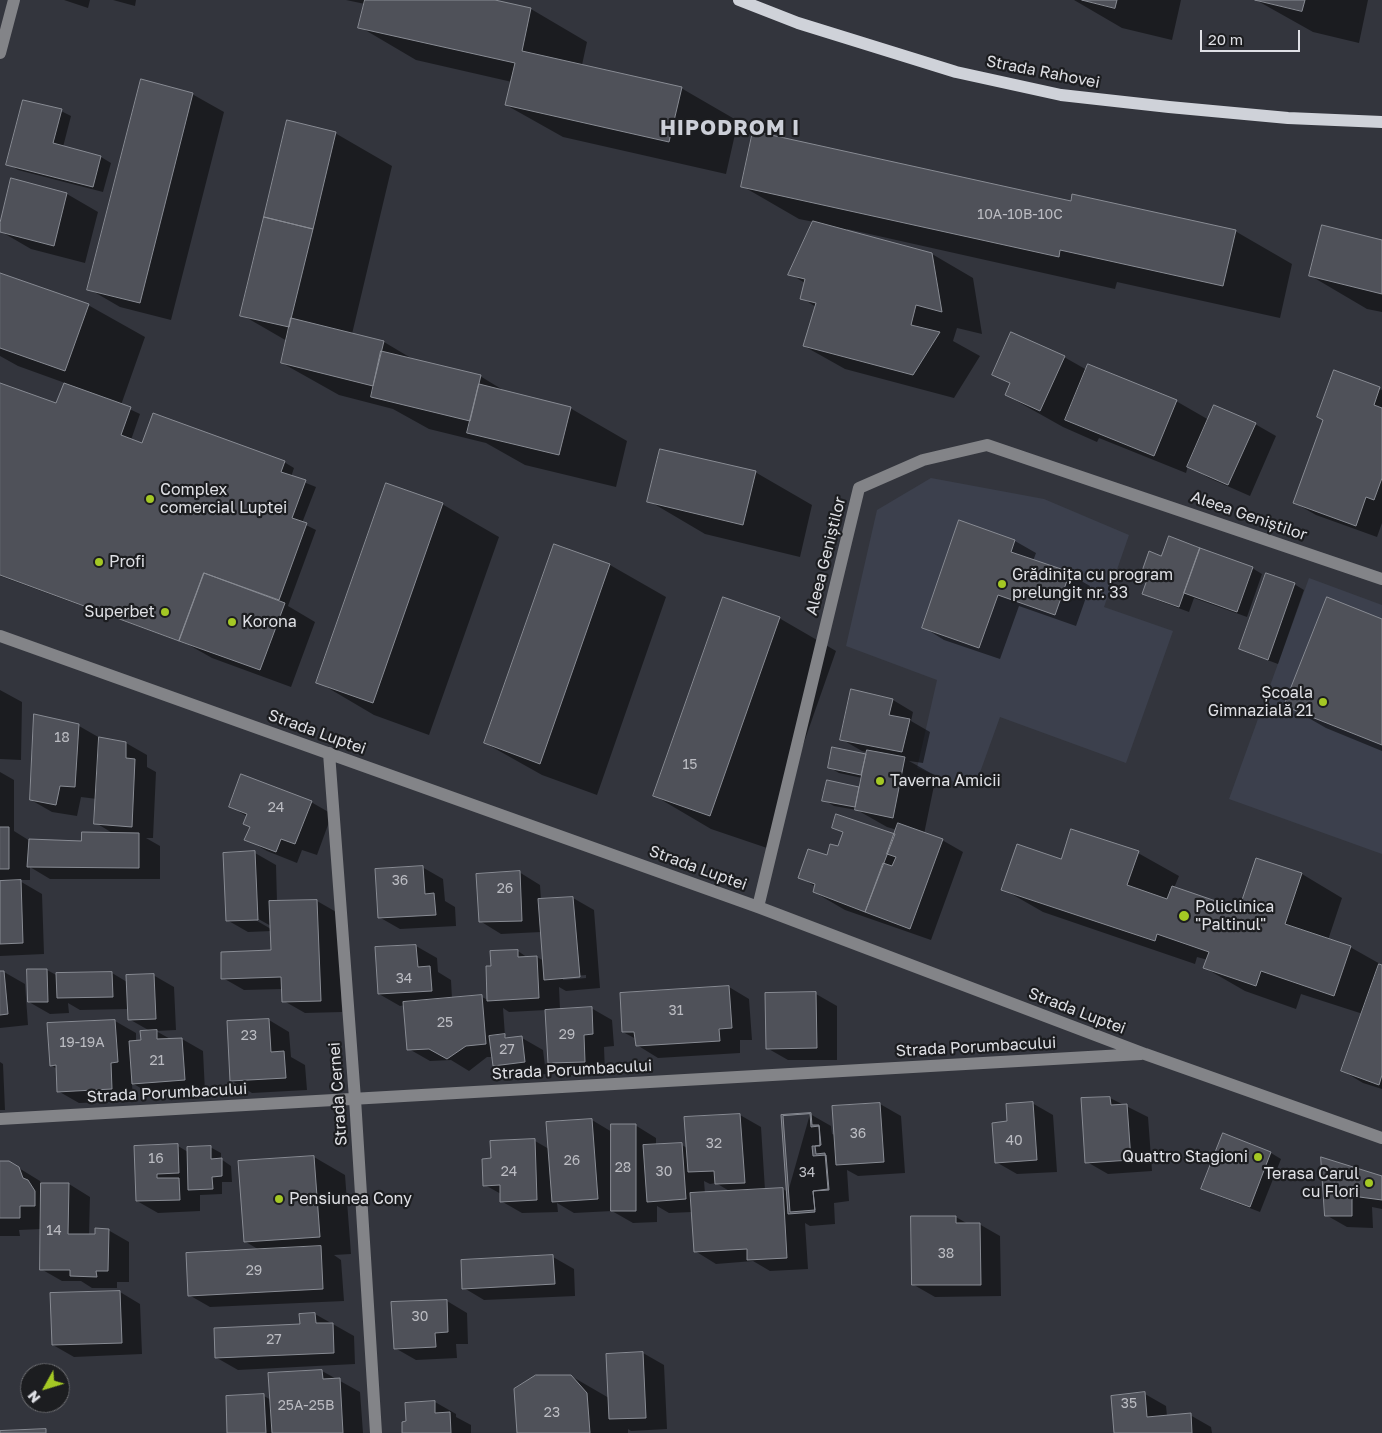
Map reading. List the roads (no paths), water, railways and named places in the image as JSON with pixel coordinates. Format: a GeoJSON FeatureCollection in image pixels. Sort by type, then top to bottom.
{"type":"FeatureCollection","features":[{"type":"Feature","properties":{"kind":"main road","name":"Strada Rahovei"},"geometry":{"type":"LineString","coordinates":[[739,0],[798,23],[956,72],[1061,95],[1288,118],[1382,122]]}},
{"type":"Feature","properties":{"kind":"street"},"geometry":{"type":"LineString","coordinates":[[0,53],[14,0]]}},
{"type":"Feature","properties":{"kind":"street","name":"Aleea Geniștilor"},"geometry":{"type":"LineString","coordinates":[[758,907],[859,488],[923,460],[987,445],[1382,579]]}},
{"type":"Feature","properties":{"kind":"street","name":"Strada Luptei"},"geometry":{"type":"LineString","coordinates":[[0,636],[758,907],[1145,1054],[1382,1138]]}},
{"type":"Feature","properties":{"kind":"street","name":"Strada Cernei"},"geometry":{"type":"LineString","coordinates":[[329,753],[355,1099],[376,1433]]}},
{"type":"Feature","properties":{"kind":"street","name":"Strada Porumbacului"},"geometry":{"type":"LineString","coordinates":[[0,1118],[1145,1054]]}},
{"type":"Feature","properties":{"kind":"place","name":"Complex comercial Luptei"},"geometry":{"type":"Point","coordinates":[150,499]}},
{"type":"Feature","properties":{"kind":"place","name":"Profi"},"geometry":{"type":"Point","coordinates":[99,562]}},
{"type":"Feature","properties":{"kind":"place","name":"Grădinița cu program prelungit nr. 33"},"geometry":{"type":"Point","coordinates":[1002,584]}},
{"type":"Feature","properties":{"kind":"place","name":"Superbet"},"geometry":{"type":"Point","coordinates":[165,612]}},
{"type":"Feature","properties":{"kind":"place","name":"Korona"},"geometry":{"type":"Point","coordinates":[232,622]}},
{"type":"Feature","properties":{"kind":"place","name":"Școala Gimnazială 21"},"geometry":{"type":"Point","coordinates":[1323,702]}},
{"type":"Feature","properties":{"kind":"place","name":"Taverna Amicii"},"geometry":{"type":"Point","coordinates":[880,781]}},
{"type":"Feature","properties":{"kind":"place","name":"Policlinica \"Paltinul\""},"geometry":{"type":"Point","coordinates":[1184,916]}},
{"type":"Feature","properties":{"kind":"place","name":"Quattro Stagioni"},"geometry":{"type":"Point","coordinates":[1258,1157]}},
{"type":"Feature","properties":{"kind":"place","name":"Terasa Carul cu Flori"},"geometry":{"type":"Point","coordinates":[1369,1183]}},
{"type":"Feature","properties":{"kind":"place","name":"Pensiunea Cony"},"geometry":{"type":"Point","coordinates":[279,1199]}},
{"type":"Feature","properties":{"kind":"district","name":"HIPODROM I"},"geometry":{"type":"Point","coordinates":[730,128]}}]}
